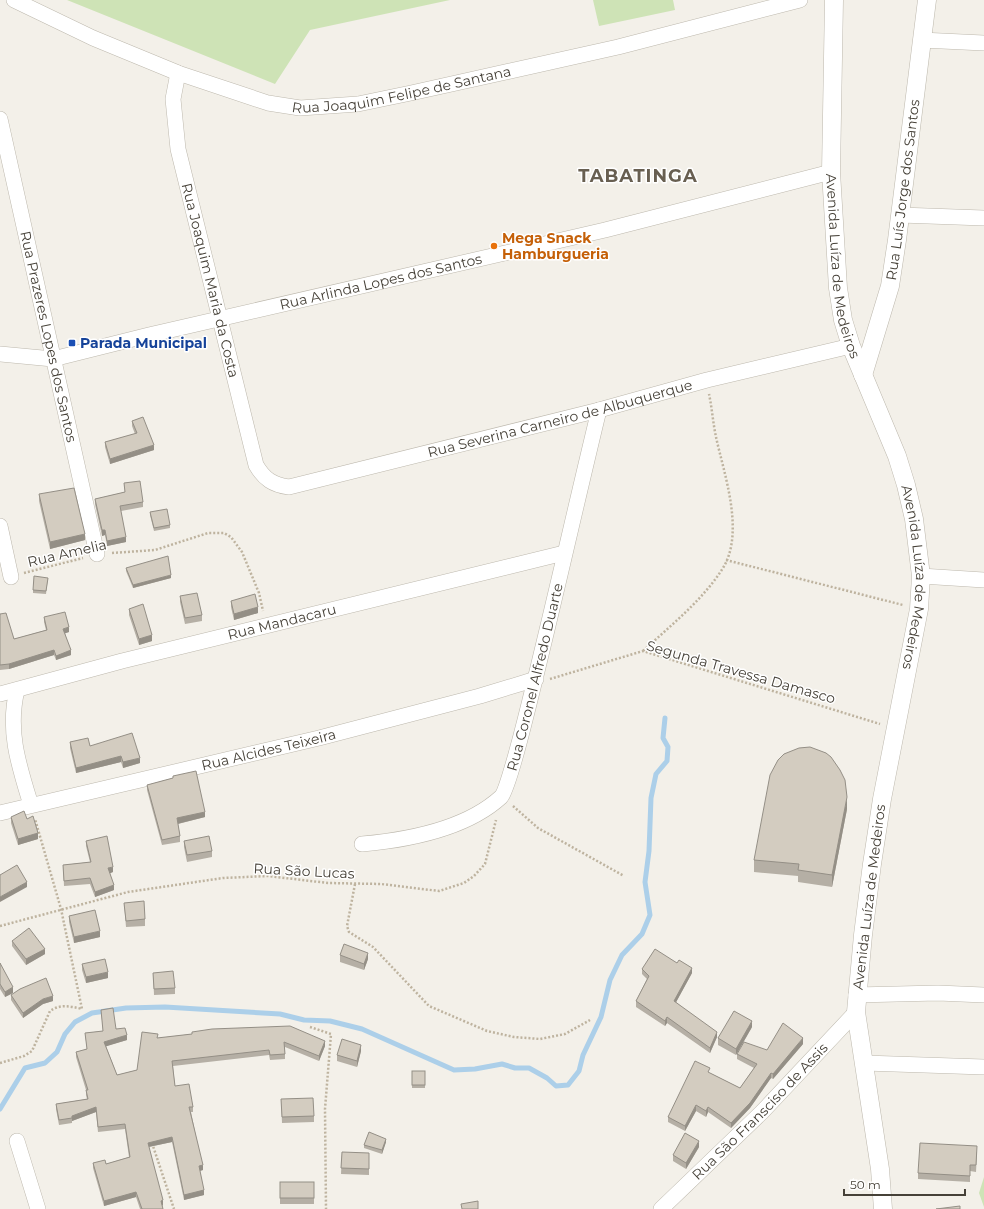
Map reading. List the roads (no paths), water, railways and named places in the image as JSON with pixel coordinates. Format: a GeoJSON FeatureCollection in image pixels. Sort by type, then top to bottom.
{"type":"FeatureCollection","features":[{"type":"Feature","properties":{"kind":"street","name":"Rua Joaquim Felipe de Santana"},"geometry":{"type":"LineString","coordinates":[[14,0],[93,38],[178,73],[268,103],[300,108],[358,104],[618,47],[800,0]]}},
{"type":"Feature","properties":{"kind":"street","name":"Avenida Luíza de Medeiros"},"geometry":{"type":"LineString","coordinates":[[834,0],[830,172],[838,288],[843,320],[851,346],[897,456],[906,485],[914,519],[921,576],[919,609],[882,799],[872,864],[856,1004],[880,1169],[883,1209]]}},
{"type":"Feature","properties":{"kind":"street","name":"Rua Luís Jorge dos Santos"},"geometry":{"type":"LineString","coordinates":[[863,375],[890,286],[927,0]]}},
{"type":"Feature","properties":{"kind":"street"},"geometry":{"type":"LineString","coordinates":[[921,40],[984,43]]}},
{"type":"Feature","properties":{"kind":"street","name":"Rua Joaquim Maria da Costa"},"geometry":{"type":"LineString","coordinates":[[178,73],[173,99],[178,149],[184,180],[221,320],[256,465],[270,482]]}},
{"type":"Feature","properties":{"kind":"street","name":"Rua Prazeres Lopes dos Santos"},"geometry":{"type":"LineString","coordinates":[[0,119],[97,554]]}},
{"type":"Feature","properties":{"kind":"street","name":"Rua Arlinda Lopes dos Santos"},"geometry":{"type":"LineString","coordinates":[[0,354],[53,359],[148,335],[221,320],[598,231],[830,172]]}},
{"type":"Feature","properties":{"kind":"street"},"geometry":{"type":"LineString","coordinates":[[900,215],[984,218]]}},
{"type":"Feature","properties":{"kind":"street","name":"Rua Severina Carneiro de Albuquerque"},"geometry":{"type":"LineString","coordinates":[[270,482],[279,486],[289,487],[599,410],[707,380],[851,346]]}},
{"type":"Feature","properties":{"kind":"street","name":"Rua Coronel Alfredo Duarte"},"geometry":{"type":"LineString","coordinates":[[362,844],[407,839],[442,829],[471,816],[502,796],[519,745],[599,410]]}},
{"type":"Feature","properties":{"kind":"street"},"geometry":{"type":"LineString","coordinates":[[0,526],[11,577]]}},
{"type":"Feature","properties":{"kind":"street","name":"Rua Mandacaru"},"geometry":{"type":"LineString","coordinates":[[0,694],[122,661],[564,554]]}},
{"type":"Feature","properties":{"kind":"street"},"geometry":{"type":"LineString","coordinates":[[921,576],[984,580]]}},
{"type":"Feature","properties":{"kind":"street","name":"Rua Alcides Teixeira"},"geometry":{"type":"LineString","coordinates":[[0,813],[319,738],[535,681]]}},
{"type":"Feature","properties":{"kind":"street"},"geometry":{"type":"LineString","coordinates":[[17,690],[12,709],[13,729],[18,762],[31,805]]}},
{"type":"Feature","properties":{"kind":"street"},"geometry":{"type":"LineString","coordinates":[[856,1004],[930,993],[984,995]]}},
{"type":"Feature","properties":{"kind":"street","name":"Rua São Fransciso de Assis"},"geometry":{"type":"LineString","coordinates":[[661,1209],[762,1112],[856,1004]]}},
{"type":"Feature","properties":{"kind":"street"},"geometry":{"type":"LineString","coordinates":[[864,1063],[984,1067]]}},
{"type":"Feature","properties":{"kind":"street"},"geometry":{"type":"LineString","coordinates":[[17,1141],[38,1209]]}},
{"type":"Feature","properties":{"kind":"waterway"},"geometry":{"type":"LineString","coordinates":[[0,1109],[25,1068],[45,1063],[57,1052],[65,1034],[75,1022],[92,1013],[126,1008],[165,1007],[280,1014],[304,1020],[330,1021],[362,1029],[454,1070],[475,1069],[502,1064],[515,1068],[529,1068],[547,1078],[556,1086],[568,1085],[579,1071],[583,1055],[601,1017],[610,980],[622,955],[642,934],[650,915],[645,882],[649,851],[651,798],[656,774],[667,761],[668,747],[663,738],[665,718]]}},
{"type":"Feature","properties":{"kind":"place","name":"Mega Snack Hamburgueria"},"geometry":{"type":"Point","coordinates":[494,246]}},
{"type":"Feature","properties":{"kind":"place","name":"Parada Municipal"},"geometry":{"type":"Point","coordinates":[72,343]}},
{"type":"Feature","properties":{"kind":"district","name":"TABATINGA"},"geometry":{"type":"Point","coordinates":[638,176]}}]}
